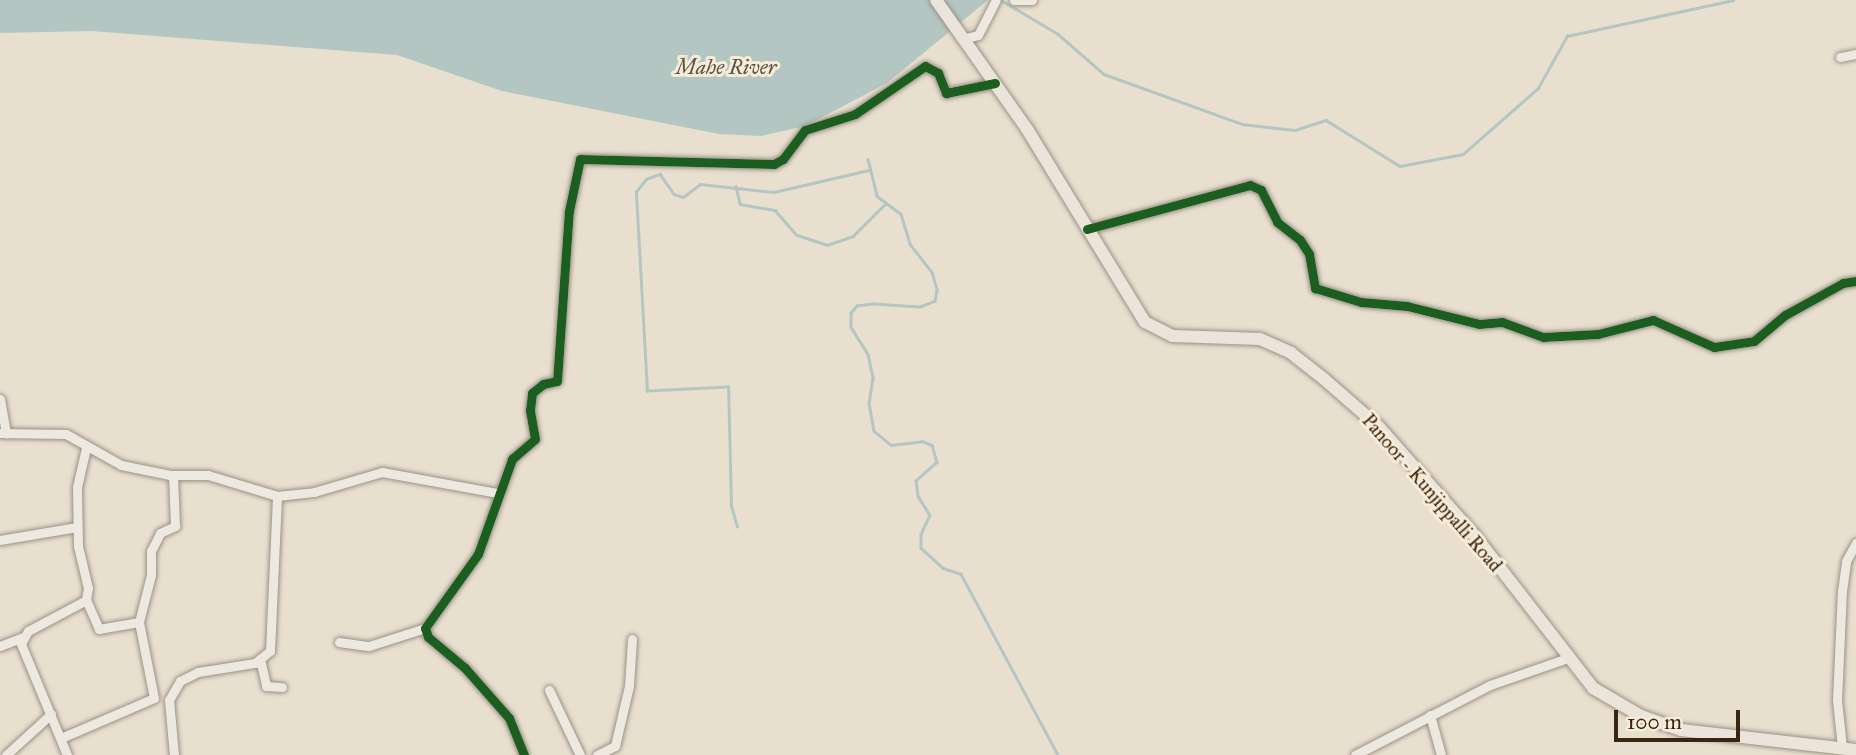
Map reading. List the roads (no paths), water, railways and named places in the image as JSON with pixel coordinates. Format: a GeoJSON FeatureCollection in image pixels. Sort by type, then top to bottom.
{"type":"FeatureCollection","features":[{"type":"Feature","properties":{"kind":"main road","name":"Panoor - Kunjippalli Road"},"geometry":{"type":"LineString","coordinates":[[936,0],[966,38],[995,83],[1087,229],[1130,304],[1156,329],[1193,339],[1260,339],[1275,344],[1379,427],[1476,537],[1593,688],[1616,703],[1681,730],[1850,750]]}},
{"type":"Feature","properties":{"kind":"street"},"geometry":{"type":"LineString","coordinates":[[1014,0],[1032,0]]}},
{"type":"Feature","properties":{"kind":"street"},"geometry":{"type":"LineString","coordinates":[[966,38],[978,35],[993,3]]}},
{"type":"Feature","properties":{"kind":"street"},"geometry":{"type":"LineString","coordinates":[[1840,57],[1856,54]]}},
{"type":"Feature","properties":{"kind":"street"},"geometry":{"type":"LineString","coordinates":[[338,642],[369,646],[425,628],[478,554],[498,493],[518,449],[536,439],[530,410],[532,393],[543,384],[557,381],[569,211],[580,159],[774,164],[805,130],[855,114],[925,66],[938,73],[946,93],[995,83]]}},
{"type":"Feature","properties":{"kind":"street"},"geometry":{"type":"LineString","coordinates":[[1087,229],[1250,185],[1261,190],[1277,222],[1300,240],[1308,254],[1315,288],[1361,302],[1407,306],[1479,324],[1502,322],[1543,337],[1598,334],[1653,320],[1714,347],[1754,341],[1785,315],[1843,283],[1856,281]]}},
{"type":"Feature","properties":{"kind":"street"},"geometry":{"type":"LineString","coordinates":[[0,399],[3,433],[66,434],[86,448],[121,465],[173,475],[208,475],[277,496],[314,492],[382,472],[498,493]]}},
{"type":"Feature","properties":{"kind":"street"},"geometry":{"type":"LineString","coordinates":[[86,448],[77,487],[77,527],[86,600],[99,629],[139,622]]}},
{"type":"Feature","properties":{"kind":"street"},"geometry":{"type":"LineString","coordinates":[[61,738],[153,698],[139,622],[151,575],[151,551],[160,533],[175,526],[173,475]]}},
{"type":"Feature","properties":{"kind":"street"},"geometry":{"type":"LineString","coordinates":[[174,755],[169,701],[180,681],[198,672],[225,670],[260,659],[270,651],[277,496]]}},
{"type":"Feature","properties":{"kind":"street"},"geometry":{"type":"LineString","coordinates":[[0,540],[77,527]]}},
{"type":"Feature","properties":{"kind":"street"},"geometry":{"type":"LineString","coordinates":[[1850,750],[1837,700],[1842,591],[1846,561],[1856,543]]}},
{"type":"Feature","properties":{"kind":"street"},"geometry":{"type":"LineString","coordinates":[[0,646],[23,637],[86,600]]}},
{"type":"Feature","properties":{"kind":"street"},"geometry":{"type":"LineString","coordinates":[[425,628],[428,637],[465,668],[509,718],[524,755]]}},
{"type":"Feature","properties":{"kind":"street"},"geometry":{"type":"LineString","coordinates":[[23,637],[21,645],[66,755]]}},
{"type":"Feature","properties":{"kind":"street"},"geometry":{"type":"LineString","coordinates":[[597,755],[615,746],[629,686],[632,639]]}},
{"type":"Feature","properties":{"kind":"street"},"geometry":{"type":"LineString","coordinates":[[1355,755],[1490,685],[1568,658]]}},
{"type":"Feature","properties":{"kind":"street"},"geometry":{"type":"LineString","coordinates":[[260,659],[266,686],[282,687]]}},
{"type":"Feature","properties":{"kind":"street"},"geometry":{"type":"LineString","coordinates":[[549,690],[580,755]]}},
{"type":"Feature","properties":{"kind":"street"},"geometry":{"type":"LineString","coordinates":[[6,755],[51,714]]}},
{"type":"Feature","properties":{"kind":"street"},"geometry":{"type":"LineString","coordinates":[[1430,715],[1441,755]]}},
{"type":"Feature","properties":{"kind":"water","name":"Mahe River"},"geometry":{"type":"Polygon","coordinates":[[[0,0],[988,0],[887,83],[805,126],[761,136],[719,134],[502,91],[397,55],[92,31],[0,33],[0,0]]]}},
{"type":"Feature","properties":{"kind":"waterway"},"geometry":{"type":"LineString","coordinates":[[1001,0],[1058,34],[1104,74],[1242,124],[1295,130],[1326,120],[1400,166],[1463,154],[1538,88],[1567,36],[1733,0]]}},
{"type":"Feature","properties":{"kind":"waterway"},"geometry":{"type":"LineString","coordinates":[[868,159],[877,196],[901,214],[910,244],[932,272],[937,290],[935,301],[920,307],[873,304],[857,306],[851,313],[851,327],[868,354],[873,378],[869,403],[874,431],[891,445],[922,441],[932,445],[937,462],[916,481],[918,496],[930,515],[921,534],[921,548],[943,568],[961,574],[1058,755]]}},
{"type":"Feature","properties":{"kind":"waterway"},"geometry":{"type":"LineString","coordinates":[[737,527],[731,506],[728,387],[647,391],[636,192],[646,179],[660,174],[674,194],[683,197],[700,184],[774,192],[869,170]]}},
{"type":"Feature","properties":{"kind":"waterway"},"geometry":{"type":"LineString","coordinates":[[736,186],[740,204],[775,210],[797,235],[827,245],[853,236],[885,204]]}}]}
